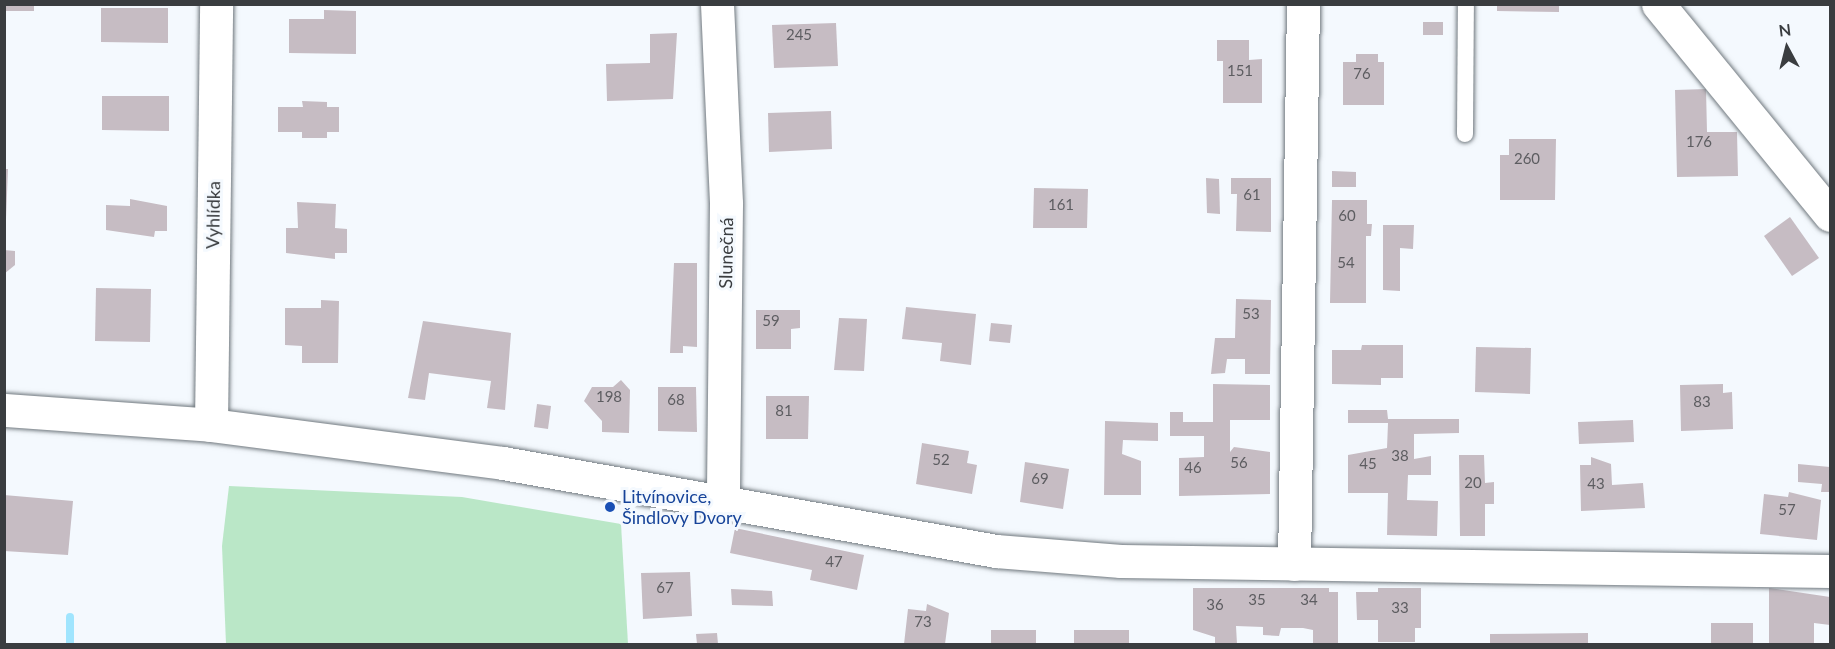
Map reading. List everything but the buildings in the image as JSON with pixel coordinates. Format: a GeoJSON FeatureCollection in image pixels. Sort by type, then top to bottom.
{"type":"FeatureCollection","features":[{"type":"Feature","properties":{"kind":"street","name":"Vyhlídka"},"geometry":{"type":"LineString","coordinates":[[211,425],[216,4]]}},
{"type":"Feature","properties":{"kind":"street","name":"Slunečná"},"geometry":{"type":"LineString","coordinates":[[717,4],[726,204],[723,502]]}},
{"type":"Feature","properties":{"kind":"street"},"geometry":{"type":"LineString","coordinates":[[1294,564],[1303,4]]}},
{"type":"Feature","properties":{"kind":"street"},"geometry":{"type":"LineString","coordinates":[[1658,4],[1830,215]]}},
{"type":"Feature","properties":{"kind":"street"},"geometry":{"type":"LineString","coordinates":[[4,410],[211,425],[514,465],[996,551],[1121,561],[1830,571]]}},
{"type":"Feature","properties":{"kind":"lane"},"geometry":{"type":"LineString","coordinates":[[1465,134],[1466,4]]}},
{"type":"Feature","properties":{"kind":"green space"},"geometry":{"type":"Polygon","coordinates":[[[229,486],[462,497],[621,524],[628,644],[226,644],[222,546],[229,486]]]}},
{"type":"Feature","properties":{"kind":"waterway"},"geometry":{"type":"LineString","coordinates":[[70,617],[70,644]]}},
{"type":"Feature","properties":{"kind":"place","name":"Litvínovice, Šindlovy Dvory"},"geometry":{"type":"Point","coordinates":[610,507]}}]}
